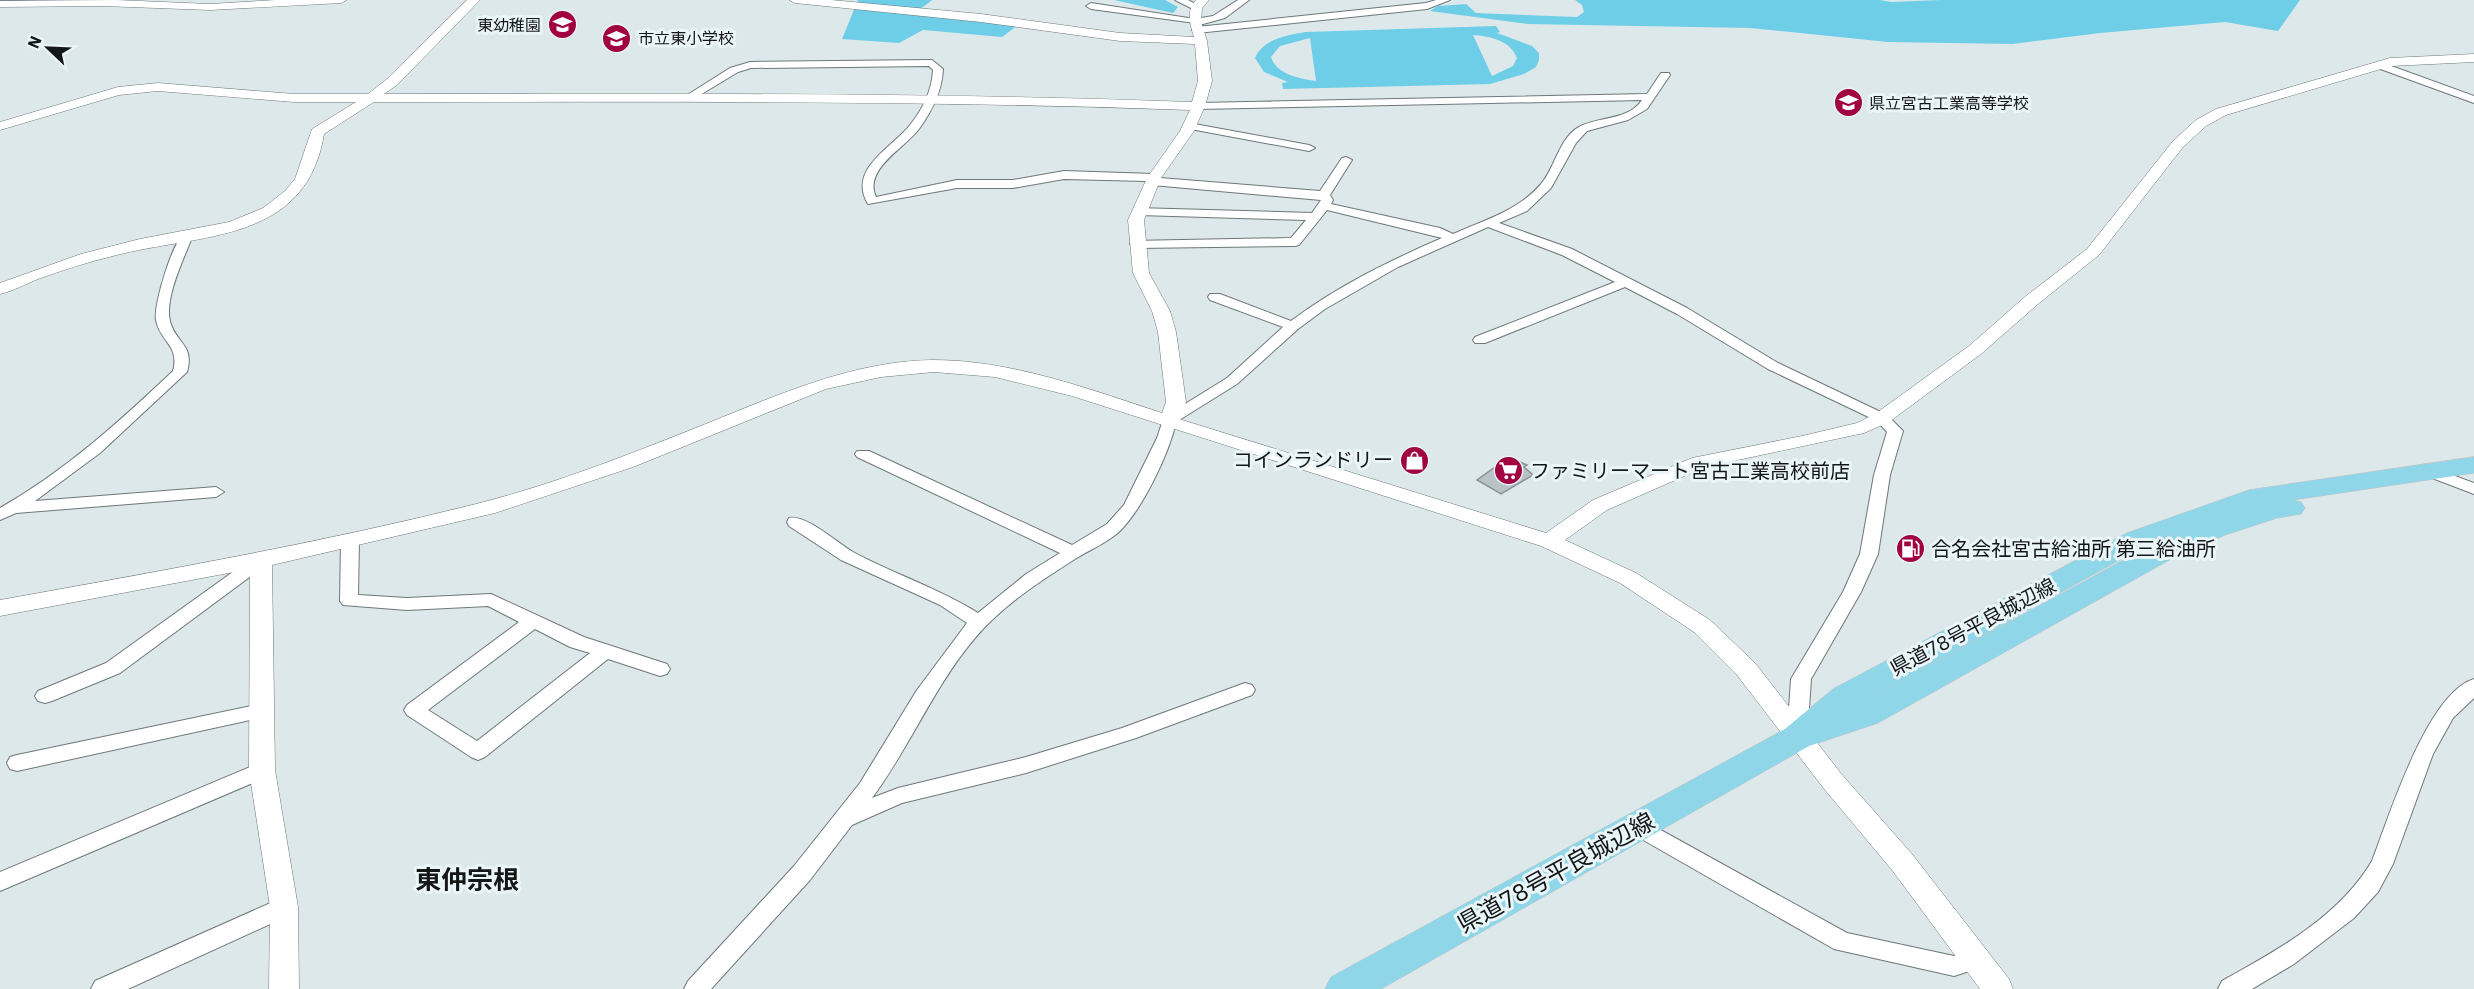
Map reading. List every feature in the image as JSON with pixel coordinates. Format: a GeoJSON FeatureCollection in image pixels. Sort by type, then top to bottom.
{"type":"FeatureCollection","features":[{"type":"Feature","properties":{"kind":"main road","name":"県道78号平良城辺線"},"geometry":{"type":"LineString","coordinates":[[1346,989],[1639,828],[1797,738],[1844,697],[2137,539],[2249,498],[2425,470],[2470,479]]}},
{"type":"Feature","properties":{"kind":"main road","name":"県道78号平良城辺線"},"geometry":{"type":"LineString","coordinates":[[1797,738],[1867,715],[2161,552],[2215,529],[2274,510],[2470,479]]}},
{"type":"Feature","properties":{"kind":"street"},"geometry":{"type":"LineString","coordinates":[[0,4],[104,3],[210,7],[341,0]]}},
{"type":"Feature","properties":{"kind":"street"},"geometry":{"type":"LineString","coordinates":[[0,289],[102,253],[247,221],[285,201],[309,163],[317,132],[374,96],[410,65],[474,0]]}},
{"type":"Feature","properties":{"kind":"street"},"geometry":{"type":"LineString","coordinates":[[795,0],[981,18],[1120,37],[1197,31],[1344,13],[1415,8],[1445,0]]}},
{"type":"Feature","properties":{"kind":"street"},"geometry":{"type":"LineString","coordinates":[[696,989],[795,882],[867,789],[930,686],[968,634],[994,607],[1032,578],[1113,528],[1131,507],[1165,438],[1168,420],[1176,402],[1167,332],[1161,311],[1141,273],[1136,244],[1136,220],[1153,180],[1190,126],[1205,81],[1197,31],[1200,4],[1180,0]]}},
{"type":"Feature","properties":{"kind":"street"},"geometry":{"type":"LineString","coordinates":[[1091,6],[1197,31],[1217,20],[1244,0]]}},
{"type":"Feature","properties":{"kind":"street"},"geometry":{"type":"LineString","coordinates":[[1549,541],[1600,505],[1699,462],[1802,442],[1864,427],[1882,418],[1975,350],[2032,300],[2093,252],[2178,144],[2201,123],[2221,112],[2390,62],[2474,58]]}},
{"type":"Feature","properties":{"kind":"street"},"geometry":{"type":"LineString","coordinates":[[686,99],[734,70],[750,65],[932,63],[938,69],[937,87],[912,130],[870,174],[866,194],[872,201],[957,184],[1013,184],[1064,175],[1153,180],[1324,201],[1440,232],[1452,238]]}},
{"type":"Feature","properties":{"kind":"street"},"geometry":{"type":"LineString","coordinates":[[2379,66],[2474,100]]}},
{"type":"Feature","properties":{"kind":"street"},"geometry":{"type":"LineString","coordinates":[[1168,420],[1232,381],[1320,306],[1369,278],[1452,238],[1523,208],[1547,185],[1571,141],[1583,129],[1624,118],[1643,107],[1665,75]]}},
{"type":"Feature","properties":{"kind":"street"},"geometry":{"type":"LineString","coordinates":[[0,126],[118,91],[158,87],[294,98],[374,96],[686,99],[783,97],[1029,100],[1198,106],[1651,97]]}},
{"type":"Feature","properties":{"kind":"street"},"geometry":{"type":"LineString","coordinates":[[1190,126],[1309,148]]}},
{"type":"Feature","properties":{"kind":"street"},"geometry":{"type":"LineString","coordinates":[[1136,244],[1294,242],[1315,217],[1346,160]]}},
{"type":"Feature","properties":{"kind":"street"},"geometry":{"type":"LineString","coordinates":[[1139,211],[1315,217]]}},
{"type":"Feature","properties":{"kind":"street"},"geometry":{"type":"LineString","coordinates":[[1488,223],[1567,252],[1626,282],[1682,311],[1773,366],[1882,418],[1895,431],[1882,474],[1869,554],[1852,592],[1801,679],[1797,738]]}},
{"type":"Feature","properties":{"kind":"street"},"geometry":{"type":"LineString","coordinates":[[6,512],[88,458],[180,372],[184,362],[182,353],[163,321],[162,309],[174,265],[187,235]]}},
{"type":"Feature","properties":{"kind":"street"},"geometry":{"type":"LineString","coordinates":[[1480,340],[1626,282]]}},
{"type":"Feature","properties":{"kind":"street"},"geometry":{"type":"LineString","coordinates":[[1215,297],[1293,327]]}},
{"type":"Feature","properties":{"kind":"street"},"geometry":{"type":"LineString","coordinates":[[0,608],[261,560],[458,515],[555,488],[626,463],[820,385],[881,371],[934,366],[995,371],[1079,392],[1218,438],[1549,541],[1628,578],[1702,626],[1746,669],[1797,738],[1902,862],[1998,989]]}},
{"type":"Feature","properties":{"kind":"street"},"geometry":{"type":"LineString","coordinates":[[863,454],[1050,540],[1072,554]]}},
{"type":"Feature","properties":{"kind":"street"},"geometry":{"type":"LineString","coordinates":[[6,512],[216,492]]}},
{"type":"Feature","properties":{"kind":"street"},"geometry":{"type":"LineString","coordinates":[[795,522],[848,556],[946,601],[980,622]]}},
{"type":"Feature","properties":{"kind":"street"},"geometry":{"type":"LineString","coordinates":[[350,540],[349,602],[406,604],[491,600],[577,642],[660,669]]}},
{"type":"Feature","properties":{"kind":"street"},"geometry":{"type":"LineString","coordinates":[[45,696],[113,668],[261,560]]}},
{"type":"Feature","properties":{"kind":"street"},"geometry":{"type":"LineString","coordinates":[[261,560],[261,770],[284,907],[284,989]]}},
{"type":"Feature","properties":{"kind":"street"},"geometry":{"type":"LineString","coordinates":[[534,621],[414,710],[478,752],[607,650]]}},
{"type":"Feature","properties":{"kind":"street"},"geometry":{"type":"LineString","coordinates":[[2230,989],[2286,957],[2346,911],[2370,885],[2382,864],[2423,754],[2446,713],[2474,686]]}},
{"type":"Feature","properties":{"kind":"street"},"geometry":{"type":"LineString","coordinates":[[842,819],[898,796],[1026,765],[1129,733],[1245,690]]}},
{"type":"Feature","properties":{"kind":"street"},"geometry":{"type":"LineString","coordinates":[[17,763],[261,711]]}},
{"type":"Feature","properties":{"kind":"street"},"geometry":{"type":"LineString","coordinates":[[0,882],[261,770]]}},
{"type":"Feature","properties":{"kind":"street"},"geometry":{"type":"LineString","coordinates":[[1639,828],[1842,942],[1954,966],[1977,959]]}},
{"type":"Feature","properties":{"kind":"street"},"geometry":{"type":"LineString","coordinates":[[103,989],[284,907]]}},
{"type":"Feature","properties":{"kind":"shaded area"},"geometry":{"type":"Polygon","coordinates":[[[858,0],[932,0],[914,14],[1018,25],[1002,37],[923,30],[899,43],[842,39],[858,0]]]}},
{"type":"Feature","properties":{"kind":"shaded area"},"geometry":{"type":"Polygon","coordinates":[[[1114,0],[1165,0],[1178,7],[1173,13],[1114,0]]]}},
{"type":"Feature","properties":{"kind":"shaded area"},"geometry":{"type":"Polygon","coordinates":[[[1575,0],[1880,0],[1891,2],[2300,0],[2278,31],[2225,22],[2100,33],[2013,44],[1888,42],[1750,28],[1528,24],[1430,11],[1438,6],[1466,4],[1476,13],[1577,17],[1584,12],[1582,5],[1575,0]]]}},
{"type":"Feature","properties":{"kind":"shaded area"},"geometry":{"type":"Polygon","coordinates":[[[1496,26],[1500,32],[1497,33],[1532,46],[1539,53],[1539,60],[1536,67],[1524,74],[1490,84],[1283,89],[1282,83],[1288,82],[1264,72],[1255,58],[1270,42],[1306,32],[1496,26]],[[1473,35],[1492,76],[1513,66],[1517,58],[1510,47],[1493,38],[1473,35]],[[1310,38],[1280,46],[1271,57],[1278,68],[1289,75],[1316,81],[1310,38]]]}},
{"type":"Feature","properties":{"kind":"building","name":"ファミリーマート宮古工業高校前店"},"geometry":{"type":"Polygon","coordinates":[[[1509,457],[1527,465],[1524,467],[1533,475],[1501,494],[1477,480],[1509,457]]]}},
{"type":"Feature","properties":{"kind":"place","name":"東幼稚園"},"geometry":{"type":"Point","coordinates":[562,25]}},
{"type":"Feature","properties":{"kind":"place","name":"市立東小学校"},"geometry":{"type":"Point","coordinates":[617,38]}},
{"type":"Feature","properties":{"kind":"place","name":"県立宮古工業高等学校"},"geometry":{"type":"Point","coordinates":[1848,103]}},
{"type":"Feature","properties":{"kind":"place","name":"コインランドリー"},"geometry":{"type":"Point","coordinates":[1414,460]}},
{"type":"Feature","properties":{"kind":"place","name":"ファミリーマート宮古工業高校前店"},"geometry":{"type":"Point","coordinates":[1509,471]}},
{"type":"Feature","properties":{"kind":"place","name":"合名会社宮古給油所 第三給油所"},"geometry":{"type":"Point","coordinates":[1910,549]}},
{"type":"Feature","properties":{"kind":"district","name":"東仲宗根"},"geometry":{"type":"Point","coordinates":[467,880]}}]}
